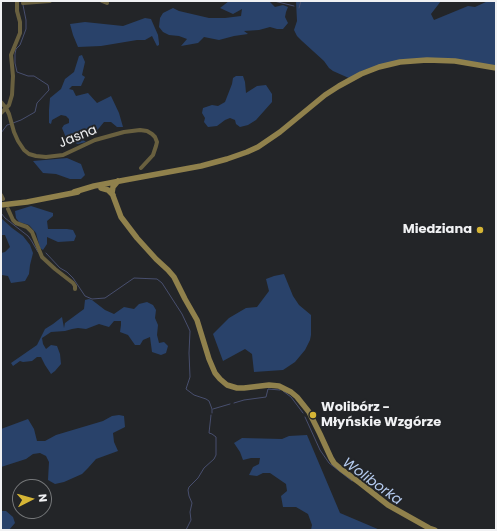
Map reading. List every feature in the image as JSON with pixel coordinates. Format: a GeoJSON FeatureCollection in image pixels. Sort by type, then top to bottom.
{"type":"FeatureCollection","features":[{"type":"Feature","properties":{"kind":"main road"},"geometry":{"type":"LineString","coordinates":[[2,199],[22,203],[74,192],[114,187],[164,173],[217,163],[238,156],[258,147],[280,132],[339,86],[361,74],[400,62],[427,60],[455,61],[496,68]]}},
{"type":"Feature","properties":{"kind":"main road"},"geometry":{"type":"LineString","coordinates":[[101,188],[108,190],[114,187]]}},
{"type":"Feature","properties":{"kind":"main road"},"geometry":{"type":"LineString","coordinates":[[74,192],[84,189],[114,187]]}},
{"type":"Feature","properties":{"kind":"main road"},"geometry":{"type":"LineString","coordinates":[[114,187],[117,206],[121,217],[128,228],[174,277],[197,320],[212,367],[223,382],[229,386],[239,388],[269,385],[278,386],[292,392],[297,396],[309,412],[334,463],[388,506],[435,530]]}},
{"type":"Feature","properties":{"kind":"street"},"geometry":{"type":"LineString","coordinates":[[1,113],[10,102],[13,85],[11,55],[20,33],[17,1]]}},
{"type":"Feature","properties":{"kind":"street"},"geometry":{"type":"LineString","coordinates":[[23,3],[50,1]]}},
{"type":"Feature","properties":{"kind":"street"},"geometry":{"type":"LineString","coordinates":[[102,1],[108,3]]}},
{"type":"Feature","properties":{"kind":"street","name":"Jasna"},"geometry":{"type":"LineString","coordinates":[[1,102],[6,108],[18,141],[24,150],[29,154],[41,157],[63,155],[112,134],[130,131],[148,131],[155,137],[157,142],[153,155],[141,168]]}},
{"type":"Feature","properties":{"kind":"street"},"geometry":{"type":"LineString","coordinates":[[8,209],[16,223],[27,227],[32,232],[42,257],[73,283],[75,289]]}},
{"type":"Feature","properties":{"kind":"shaded area"},"geometry":{"type":"Polygon","coordinates":[[[229,1],[269,1],[275,7],[283,5],[288,7],[285,17],[288,23],[283,29],[270,27],[259,30],[244,31],[248,34],[219,40],[204,37],[198,43],[181,46],[187,39],[169,35],[163,32],[159,27],[160,18],[163,13],[173,8],[179,11],[209,18],[241,16],[242,9],[233,14],[220,8],[229,1]]]}},
{"type":"Feature","properties":{"kind":"shaded area"},"geometry":{"type":"Polygon","coordinates":[[[296,1],[441,1],[431,14],[434,20],[468,6],[475,7],[488,1],[496,1],[496,68],[469,63],[400,62],[351,79],[329,68],[324,61],[297,36],[294,30],[297,21],[296,1]]]}},
{"type":"Feature","properties":{"kind":"shaded area"},"geometry":{"type":"Polygon","coordinates":[[[145,18],[151,19],[158,35],[159,45],[157,46],[152,36],[145,40],[101,46],[78,47],[70,24],[85,22],[123,26],[145,18]]]}},
{"type":"Feature","properties":{"kind":"shaded area"},"geometry":{"type":"Polygon","coordinates":[[[82,55],[85,62],[82,75],[85,77],[81,86],[72,86],[69,89],[73,90],[76,96],[88,93],[97,103],[111,96],[119,113],[123,127],[117,127],[111,122],[104,122],[95,133],[75,134],[86,142],[78,144],[67,140],[62,128],[64,125],[69,123],[69,119],[66,116],[61,115],[52,120],[51,124],[49,123],[49,110],[50,98],[61,89],[65,79],[74,72],[79,56],[82,55]]]}},
{"type":"Feature","properties":{"kind":"shaded area"},"geometry":{"type":"Polygon","coordinates":[[[236,76],[243,76],[246,93],[257,86],[266,85],[272,94],[272,102],[256,120],[248,125],[240,127],[236,124],[235,120],[230,118],[217,126],[208,127],[204,122],[205,118],[202,113],[203,108],[212,105],[218,106],[225,102],[233,78],[236,76]]]}},
{"type":"Feature","properties":{"kind":"shaded area"},"geometry":{"type":"Polygon","coordinates":[[[67,158],[81,164],[85,175],[81,179],[70,179],[56,174],[43,173],[33,161],[67,158]]]}},
{"type":"Feature","properties":{"kind":"shaded area"},"geometry":{"type":"Polygon","coordinates":[[[31,206],[53,213],[53,216],[47,221],[48,229],[73,230],[76,236],[74,241],[58,242],[47,237],[47,244],[43,250],[40,248],[36,233],[29,225],[19,222],[16,218],[15,211],[31,206]]]}},
{"type":"Feature","properties":{"kind":"shaded area"},"geometry":{"type":"Polygon","coordinates":[[[1,218],[23,236],[30,245],[33,253],[29,274],[25,281],[11,283],[8,276],[2,275],[1,253],[5,252],[10,247],[5,235],[1,235],[1,218]]]}},
{"type":"Feature","properties":{"kind":"shaded area"},"geometry":{"type":"Polygon","coordinates":[[[284,274],[293,296],[299,305],[311,315],[311,335],[305,350],[295,362],[283,370],[254,372],[252,354],[245,349],[223,361],[213,334],[229,318],[246,308],[257,307],[269,291],[266,279],[284,274]]]}},
{"type":"Feature","properties":{"kind":"shaded area"},"geometry":{"type":"Polygon","coordinates":[[[89,299],[105,310],[114,314],[124,307],[134,309],[139,304],[147,302],[153,305],[156,310],[155,318],[158,325],[157,335],[159,343],[164,342],[168,346],[166,353],[161,355],[152,352],[150,337],[143,340],[140,345],[135,345],[128,335],[120,332],[121,321],[114,321],[109,327],[99,324],[86,329],[78,328],[51,332],[42,338],[46,349],[51,345],[57,346],[60,354],[61,364],[51,374],[41,357],[37,357],[32,361],[20,361],[13,366],[11,363],[37,345],[45,329],[62,317],[64,328],[65,323],[84,309],[85,300],[89,299]]]}},
{"type":"Feature","properties":{"kind":"shaded area"},"geometry":{"type":"Polygon","coordinates":[[[112,416],[124,416],[125,427],[113,433],[114,442],[118,451],[96,459],[82,474],[64,482],[55,484],[52,482],[52,479],[48,479],[49,462],[46,456],[40,453],[33,454],[26,459],[1,467],[1,429],[28,419],[34,429],[37,441],[45,441],[56,435],[103,421],[112,416]]]}},
{"type":"Feature","properties":{"kind":"shaded area"},"geometry":{"type":"Polygon","coordinates":[[[307,435],[340,513],[380,530],[311,530],[312,525],[308,514],[296,507],[283,507],[281,496],[287,491],[286,484],[270,473],[263,473],[257,476],[249,475],[253,467],[259,464],[260,458],[243,460],[234,443],[242,438],[282,439],[289,436],[307,435]]]}},
{"type":"Feature","properties":{"kind":"shaded area"},"geometry":{"type":"Polygon","coordinates":[[[1,511],[6,511],[12,516],[15,523],[9,530],[1,530],[1,511]]]}},
{"type":"Feature","properties":{"kind":"waterway"},"geometry":{"type":"LineString","coordinates":[[274,1],[294,6]]}},
{"type":"Feature","properties":{"kind":"waterway"},"geometry":{"type":"LineString","coordinates":[[299,8],[301,1]]}},
{"type":"Feature","properties":{"kind":"waterway","name":"Woliborka"},"geometry":{"type":"LineString","coordinates":[[13,123],[35,112],[37,103],[49,90],[48,85],[34,76],[28,76],[17,72],[15,63],[16,49],[20,45],[26,29],[23,5]]}},
{"type":"Feature","properties":{"kind":"waterway","name":"Woliborka"},"geometry":{"type":"LineString","coordinates":[[1,133],[7,125],[11,124]]}},
{"type":"Feature","properties":{"kind":"waterway","name":"Woliborka"},"geometry":{"type":"LineString","coordinates":[[1,213],[5,218],[28,236],[38,252]]}},
{"type":"Feature","properties":{"kind":"waterway","name":"Woliborka"},"geometry":{"type":"LineString","coordinates":[[46,253],[60,268],[73,278],[85,296],[92,299],[105,298],[134,278],[157,279],[162,283],[182,314],[190,331],[190,377],[186,389],[194,395],[209,401],[212,413]]}},
{"type":"Feature","properties":{"kind":"waterway","name":"Woliborka"},"geometry":{"type":"LineString","coordinates":[[234,403],[266,397],[268,389],[280,390]]}},
{"type":"Feature","properties":{"kind":"waterway","name":"Woliborka"},"geometry":{"type":"LineString","coordinates":[[283,391],[291,397],[303,413]]}},
{"type":"Feature","properties":{"kind":"waterway","name":"Woliborka"},"geometry":{"type":"LineString","coordinates":[[213,409],[230,404]]}},
{"type":"Feature","properties":{"kind":"waterway"},"geometry":{"type":"LineString","coordinates":[[186,530],[191,520],[190,512],[192,503],[189,496],[189,487],[216,455],[216,437],[209,433],[211,415]]}},
{"type":"Feature","properties":{"kind":"waterway","name":"Woliborka"},"geometry":{"type":"LineString","coordinates":[[305,417],[320,450],[329,463],[352,481]]}},
{"type":"Feature","properties":{"kind":"place","name":"Miedziana"},"geometry":{"type":"Point","coordinates":[480,230]}},
{"type":"Feature","properties":{"kind":"place","name":"Wolibórz - Młyńskie Wzgórze"},"geometry":{"type":"Point","coordinates":[313,415]}}]}
